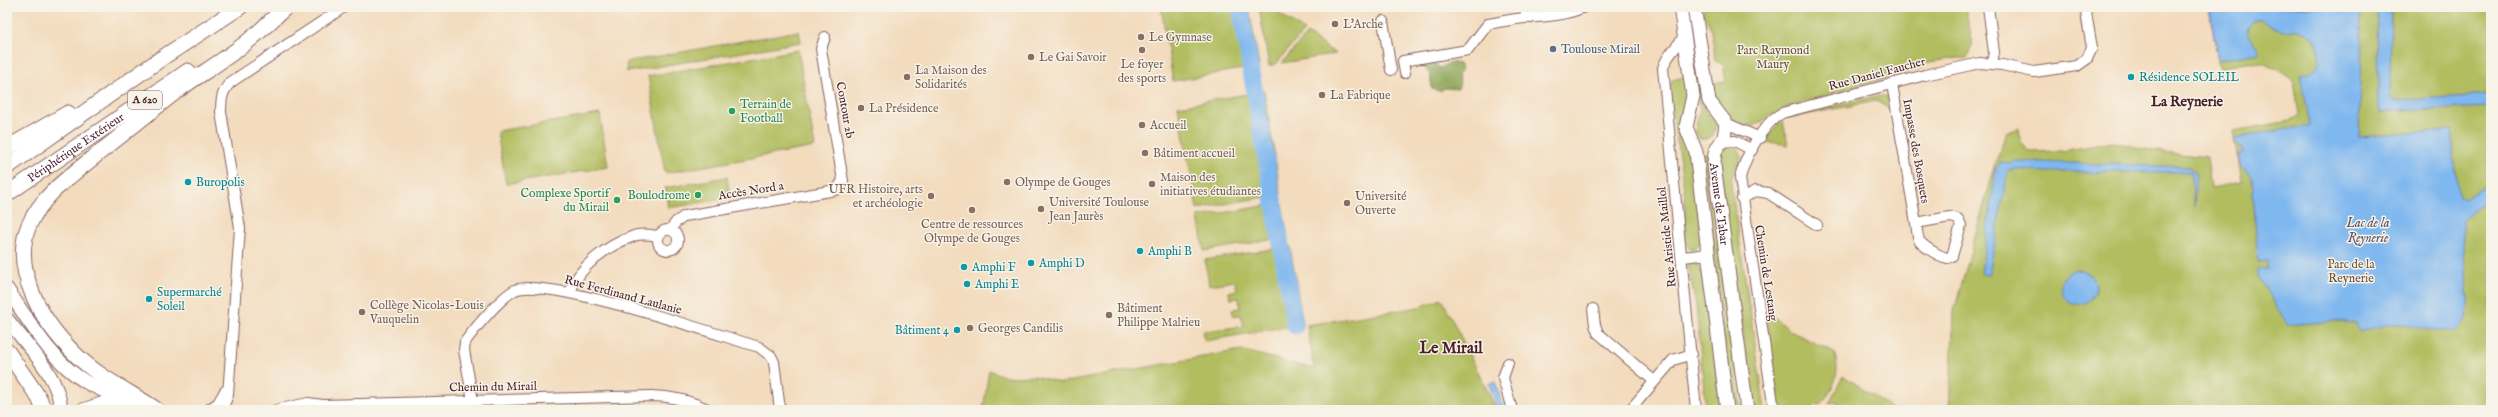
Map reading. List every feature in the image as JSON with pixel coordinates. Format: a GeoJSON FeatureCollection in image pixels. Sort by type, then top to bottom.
{"type":"FeatureCollection","features":[{"type":"Feature","properties":{"kind":"highway","name":"A 620"},"geometry":{"type":"LineString","coordinates":[[7,167],[162,58],[240,7]]}},
{"type":"Feature","properties":{"kind":"highway","name":"Périphérique Extérieur"},"geometry":{"type":"LineString","coordinates":[[7,194],[283,7]]}},
{"type":"Feature","properties":{"kind":"highway"},"geometry":{"type":"LineString","coordinates":[[157,410],[90,367],[75,354],[56,332],[36,300],[25,273],[23,258],[29,226],[44,200],[65,181],[178,90],[239,48],[286,7]]}},
{"type":"Feature","properties":{"kind":"highway"},"geometry":{"type":"LineString","coordinates":[[7,148],[162,58]]}},
{"type":"Feature","properties":{"kind":"highway"},"geometry":{"type":"LineString","coordinates":[[7,154],[46,126]]}},
{"type":"Feature","properties":{"kind":"highway"},"geometry":{"type":"LineString","coordinates":[[7,351],[39,398],[44,410]]}},
{"type":"Feature","properties":{"kind":"main road","name":"Avenue de Tabar"},"geometry":{"type":"LineString","coordinates":[[1680,7],[1693,96],[1686,127],[1696,152],[1727,410]]}},
{"type":"Feature","properties":{"kind":"main road"},"geometry":{"type":"LineString","coordinates":[[1694,7],[1708,101],[1726,123]]}},
{"type":"Feature","properties":{"kind":"main road","name":"Avenue de Tabar"},"geometry":{"type":"LineString","coordinates":[[1726,123],[1726,132],[1718,144],[1714,165],[1747,410]]}},
{"type":"Feature","properties":{"kind":"main road"},"geometry":{"type":"LineString","coordinates":[[1691,141],[1701,148],[1718,144]]}},
{"type":"Feature","properties":{"kind":"main road"},"geometry":{"type":"LineString","coordinates":[[7,289],[50,351],[66,367],[103,391],[150,410]]}},
{"type":"Feature","properties":{"kind":"main road"},"geometry":{"type":"LineString","coordinates":[[7,319],[49,375],[60,397],[61,410]]}},
{"type":"Feature","properties":{"kind":"main road"},"geometry":{"type":"LineString","coordinates":[[83,410],[104,404],[117,404],[150,410]]}},
{"type":"Feature","properties":{"kind":"street"},"geometry":{"type":"LineString","coordinates":[[222,410],[228,395],[240,228],[221,112],[224,89],[344,7]]}},
{"type":"Feature","properties":{"kind":"street"},"geometry":{"type":"LineString","coordinates":[[1525,7],[1526,14],[1531,18]]}},
{"type":"Feature","properties":{"kind":"street"},"geometry":{"type":"LineString","coordinates":[[1405,74],[1403,61],[1468,50],[1488,24],[1531,18],[1537,19],[1570,12],[1584,7]]}},
{"type":"Feature","properties":{"kind":"street"},"geometry":{"type":"LineString","coordinates":[[1988,7],[1994,52],[1992,64]]}},
{"type":"Feature","properties":{"kind":"street","name":"Rue Daniel Faucher"},"geometry":{"type":"LineString","coordinates":[[1756,144],[1772,120],[1782,113],[1892,84],[1970,65],[1992,64],[2013,69],[2040,72],[2082,63],[2092,48],[2085,7]]}},
{"type":"Feature","properties":{"kind":"street"},"geometry":{"type":"LineString","coordinates":[[1383,21],[1391,70]]}},
{"type":"Feature","properties":{"kind":"street"},"geometry":{"type":"LineString","coordinates":[[1665,62],[1669,53],[1679,45],[1684,36]]}},
{"type":"Feature","properties":{"kind":"street","name":"Contour 2b"},"geometry":{"type":"LineString","coordinates":[[825,37],[821,49],[843,181],[840,187]]}},
{"type":"Feature","properties":{"kind":"street"},"geometry":{"type":"LineString","coordinates":[[1665,62],[1675,56],[1680,56],[1687,60]]}},
{"type":"Feature","properties":{"kind":"street","name":"Rue Aristide Maillol"},"geometry":{"type":"LineString","coordinates":[[1665,62],[1663,74],[1683,256],[1696,410]]}},
{"type":"Feature","properties":{"kind":"street","name":"Impasse des Bosquets"},"geometry":{"type":"LineString","coordinates":[[1892,84],[1916,223],[1920,242],[1944,257],[1952,256],[1961,225],[1958,219],[1950,217],[1916,223]]}},
{"type":"Feature","properties":{"kind":"street"},"geometry":{"type":"LineString","coordinates":[[1726,123],[1756,144]]}},
{"type":"Feature","properties":{"kind":"street"},"geometry":{"type":"LineString","coordinates":[[1718,144],[1735,141],[1756,144]]}},
{"type":"Feature","properties":{"kind":"street","name":"Chemin de Lestang"},"geometry":{"type":"LineString","coordinates":[[1756,144],[1740,175],[1742,199],[1774,410]]}},
{"type":"Feature","properties":{"kind":"street","name":"Accès Nord a"},"geometry":{"type":"LineString","coordinates":[[670,230],[676,222],[685,216],[836,190],[840,187]]}},
{"type":"Feature","properties":{"kind":"street"},"geometry":{"type":"LineString","coordinates":[[1742,199],[1755,191],[1768,193],[1817,225]]}},
{"type":"Feature","properties":{"kind":"street"},"geometry":{"type":"LineString","coordinates":[[670,230],[678,237],[677,244],[672,249],[662,249],[658,243],[658,236],[663,231],[670,230]]}},
{"type":"Feature","properties":{"kind":"street"},"geometry":{"type":"LineString","coordinates":[[570,292],[573,283],[600,254],[634,235],[658,236]]}},
{"type":"Feature","properties":{"kind":"street"},"geometry":{"type":"LineString","coordinates":[[1683,256],[1709,254]]}},
{"type":"Feature","properties":{"kind":"street","name":"Rue Ferdinand Laulanie"},"geometry":{"type":"LineString","coordinates":[[474,400],[464,350],[465,342],[506,296],[515,290],[532,286],[570,292],[759,347],[771,356],[774,362],[780,410]]}},
{"type":"Feature","properties":{"kind":"street"},"geometry":{"type":"LineString","coordinates":[[1593,309],[1595,325],[1598,333],[1654,381]]}},
{"type":"Feature","properties":{"kind":"street"},"geometry":{"type":"LineString","coordinates":[[1630,410],[1673,360],[1692,354]]}},
{"type":"Feature","properties":{"kind":"street"},"geometry":{"type":"LineString","coordinates":[[1508,363],[1503,378],[1512,410]]}},
{"type":"Feature","properties":{"kind":"street"},"geometry":{"type":"LineString","coordinates":[[208,410],[218,402],[228,384]]}},
{"type":"Feature","properties":{"kind":"street","name":"Chemin du Mirail"},"geometry":{"type":"LineString","coordinates":[[276,410],[474,400],[664,396],[697,403],[710,410]]}},
{"type":"Feature","properties":{"kind":"green space"},"geometry":{"type":"Polygon","coordinates":[[[1161,7],[1249,7],[1259,66],[1173,81],[1161,7]]]}},
{"type":"Feature","properties":{"kind":"green space"},"geometry":{"type":"Polygon","coordinates":[[[1259,7],[1270,7],[1304,31],[1276,64],[1269,66],[1259,7]]]}},
{"type":"Feature","properties":{"kind":"green space"},"geometry":{"type":"Polygon","coordinates":[[[1684,7],[1689,7],[1703,104],[1706,112],[1716,124],[1714,135],[1706,139],[1700,139],[1695,130],[1700,109],[1684,7]]]}},
{"type":"Feature","properties":{"kind":"green space","name":"Parc Raymond Maury"},"geometry":{"type":"Polygon","coordinates":[[[1703,7],[1965,7],[1973,44],[1967,57],[1928,62],[1920,68],[1784,108],[1754,126],[1737,121],[1724,113],[1716,100],[1713,83],[1726,81],[1723,63],[1715,61],[1712,30],[1704,15],[1703,7]]]}},
{"type":"Feature","properties":{"kind":"green space","name":"Parc de la Reynerie"},"geometry":{"type":"Polygon","coordinates":[[[2209,7],[2491,7],[2491,410],[1949,410],[1954,311],[1996,162],[2006,133],[2019,128],[2021,142],[2029,152],[2062,151],[2113,142],[2155,151],[2207,157],[2211,188],[2242,182],[2233,131],[2290,121],[2299,115],[2294,81],[2283,73],[2266,64],[2258,63],[2219,68],[2209,7]]]}},
{"type":"Feature","properties":{"kind":"green space"},"geometry":{"type":"Polygon","coordinates":[[[799,31],[801,42],[627,72],[626,62],[799,31]]]}},
{"type":"Feature","properties":{"kind":"green space"},"geometry":{"type":"Polygon","coordinates":[[[1307,34],[1336,54],[1282,63],[1307,34]]]}},
{"type":"Feature","properties":{"kind":"green space","name":"Terrain de Football"},"geometry":{"type":"Polygon","coordinates":[[[798,50],[815,147],[665,173],[648,76],[798,50]]]}},
{"type":"Feature","properties":{"kind":"green space"},"geometry":{"type":"Polygon","coordinates":[[[1431,60],[1440,68],[1451,62],[1459,64],[1462,70],[1458,75],[1460,82],[1458,89],[1445,88],[1440,91],[1432,89],[1430,73],[1423,67],[1423,61],[1431,60]]]}},
{"type":"Feature","properties":{"kind":"green space"},"geometry":{"type":"Polygon","coordinates":[[[1684,77],[1687,95],[1679,129],[1681,138],[1691,153],[1702,241],[1694,249],[1689,248],[1685,239],[1685,196],[1669,90],[1672,80],[1684,77]]]}},
{"type":"Feature","properties":{"kind":"green space"},"geometry":{"type":"Polygon","coordinates":[[[1264,91],[1281,194],[1197,209],[1178,106],[1264,91]]]}},
{"type":"Feature","properties":{"kind":"green space"},"geometry":{"type":"Polygon","coordinates":[[[1880,95],[1888,97],[1893,110],[1876,101],[1787,117],[1880,95]]]}},
{"type":"Feature","properties":{"kind":"green space"},"geometry":{"type":"Polygon","coordinates":[[[600,114],[608,167],[506,184],[497,131],[600,114]]]}},
{"type":"Feature","properties":{"kind":"green space"},"geometry":{"type":"Polygon","coordinates":[[[1783,121],[1788,145],[1770,142],[1763,144],[1778,124],[1783,121]]]}},
{"type":"Feature","properties":{"kind":"green space"},"geometry":{"type":"Polygon","coordinates":[[[1734,144],[1741,154],[1741,157],[1731,184],[1765,410],[1754,410],[1718,162],[1724,145],[1734,144]]]}},
{"type":"Feature","properties":{"kind":"green space"},"geometry":{"type":"Polygon","coordinates":[[[1702,154],[1709,154],[1741,410],[1730,410],[1714,251],[1702,154]]]}},
{"type":"Feature","properties":{"kind":"green space","name":"Boulodrome"},"geometry":{"type":"Polygon","coordinates":[[[727,177],[730,198],[668,208],[665,188],[727,177]]]}},
{"type":"Feature","properties":{"kind":"green space"},"geometry":{"type":"Polygon","coordinates":[[[1282,203],[1288,237],[1204,251],[1198,217],[1282,203]]]}},
{"type":"Feature","properties":{"kind":"green space"},"geometry":{"type":"Polygon","coordinates":[[[1290,246],[1303,324],[1205,341],[1202,333],[1204,331],[1244,326],[1241,315],[1233,316],[1232,309],[1240,308],[1239,298],[1230,299],[1229,292],[1237,290],[1235,281],[1209,285],[1205,260],[1290,246]]]}},
{"type":"Feature","properties":{"kind":"green space"},"geometry":{"type":"Polygon","coordinates":[[[1693,262],[1697,263],[1707,286],[1720,410],[1706,410],[1696,306],[1688,264],[1693,262]]]}},
{"type":"Feature","properties":{"kind":"green space"},"geometry":{"type":"Polygon","coordinates":[[[1442,299],[1497,410],[983,410],[989,370],[1006,377],[1035,376],[1061,383],[1241,350],[1314,369],[1307,325],[1419,307],[1442,299]]]}},
{"type":"Feature","properties":{"kind":"green space"},"geometry":{"type":"Polygon","coordinates":[[[1766,317],[1774,317],[1792,332],[1834,352],[1837,367],[1836,379],[1822,404],[1813,406],[1814,410],[1780,410],[1766,317]]]}},
{"type":"Feature","properties":{"kind":"green space"},"geometry":{"type":"Polygon","coordinates":[[[1843,376],[1894,410],[1839,410],[1837,401],[1829,403],[1843,376]]]}},
{"type":"Feature","properties":{"kind":"water","name":"Lac de la Reynerie"},"geometry":{"type":"Polygon","coordinates":[[[2209,7],[2360,7],[2362,55],[2359,137],[2451,130],[2459,196],[2464,199],[2491,181],[2491,195],[2463,220],[2466,295],[2468,295],[2467,312],[2463,323],[2457,329],[2448,331],[2394,324],[2359,332],[2355,323],[2337,321],[2287,325],[2258,277],[2258,269],[2268,269],[2268,261],[2258,262],[2252,179],[2248,172],[2240,166],[2238,154],[2244,153],[2243,148],[2240,148],[2235,138],[2310,125],[2301,74],[2309,73],[2317,66],[2319,49],[2315,39],[2306,32],[2300,30],[2279,30],[2263,21],[2257,20],[2250,24],[2247,31],[2249,37],[2258,47],[2260,53],[2218,60],[2209,7]]]}},
{"type":"Feature","properties":{"kind":"water"},"geometry":{"type":"Polygon","coordinates":[[[2377,7],[2391,7],[2390,97],[2394,100],[2491,95],[2491,107],[2380,112],[2378,109],[2377,7]]]}},
{"type":"Feature","properties":{"kind":"water"},"geometry":{"type":"Polygon","coordinates":[[[2015,161],[2189,167],[2196,173],[2194,206],[2191,172],[2039,172],[2017,169],[2008,170],[1989,275],[1981,274],[1996,168],[2000,163],[2011,164],[2015,161]]]}},
{"type":"Feature","properties":{"kind":"water"},"geometry":{"type":"Polygon","coordinates":[[[2075,270],[2081,270],[2085,271],[2092,277],[2095,287],[2094,294],[2088,301],[2081,304],[2075,304],[2071,303],[2064,297],[2061,290],[2061,284],[2062,280],[2068,273],[2075,270]]]}},
{"type":"Feature","properties":{"kind":"water"},"geometry":{"type":"Polygon","coordinates":[[[1495,381],[1504,410],[1498,410],[1489,384],[1495,381]]]}},
{"type":"Feature","properties":{"kind":"waterway"},"geometry":{"type":"LineString","coordinates":[[1240,7],[1295,326]]}},
{"type":"Feature","properties":{"kind":"place","name":"L'Arche"},"geometry":{"type":"Point","coordinates":[1335,24]}},
{"type":"Feature","properties":{"kind":"place","name":"Le Gymnase"},"geometry":{"type":"Point","coordinates":[1141,37]}},
{"type":"Feature","properties":{"kind":"place","name":"Toulouse Mirail"},"geometry":{"type":"Point","coordinates":[1553,49]}},
{"type":"Feature","properties":{"kind":"place","name":"Le foyer des sports"},"geometry":{"type":"Point","coordinates":[1142,50]}},
{"type":"Feature","properties":{"kind":"place","name":"Le Gai Savoir"},"geometry":{"type":"Point","coordinates":[1031,57]}},
{"type":"Feature","properties":{"kind":"place","name":"La Maison des Solidarités"},"geometry":{"type":"Point","coordinates":[907,77]}},
{"type":"Feature","properties":{"kind":"place","name":"Résidence SOLEIL"},"geometry":{"type":"Point","coordinates":[2131,77]}},
{"type":"Feature","properties":{"kind":"place","name":"La Fabrique"},"geometry":{"type":"Point","coordinates":[1322,95]}},
{"type":"Feature","properties":{"kind":"place","name":"La Présidence"},"geometry":{"type":"Point","coordinates":[861,108]}},
{"type":"Feature","properties":{"kind":"place","name":"Terrain de Football"},"geometry":{"type":"Point","coordinates":[732,111]}},
{"type":"Feature","properties":{"kind":"place","name":"Accueil"},"geometry":{"type":"Point","coordinates":[1142,125]}},
{"type":"Feature","properties":{"kind":"place","name":"Bâtiment accueil"},"geometry":{"type":"Point","coordinates":[1145,153]}},
{"type":"Feature","properties":{"kind":"place","name":"Buropolis"},"geometry":{"type":"Point","coordinates":[188,182]}},
{"type":"Feature","properties":{"kind":"place","name":"Olympe de Gouges"},"geometry":{"type":"Point","coordinates":[1007,182]}},
{"type":"Feature","properties":{"kind":"place","name":"Maison des initiatives étudiantes"},"geometry":{"type":"Point","coordinates":[1152,184]}},
{"type":"Feature","properties":{"kind":"place","name":"Boulodrome"},"geometry":{"type":"Point","coordinates":[698,195]}},
{"type":"Feature","properties":{"kind":"place","name":"UFR Histoire, arts et archéologie"},"geometry":{"type":"Point","coordinates":[931,196]}},
{"type":"Feature","properties":{"kind":"place","name":"Complexe Sportif du Mirail"},"geometry":{"type":"Point","coordinates":[617,200]}},
{"type":"Feature","properties":{"kind":"place","name":"Université Ouverte"},"geometry":{"type":"Point","coordinates":[1347,203]}},
{"type":"Feature","properties":{"kind":"place","name":"Université Toulouse Jean Jaurès"},"geometry":{"type":"Point","coordinates":[1041,209]}},
{"type":"Feature","properties":{"kind":"place","name":"Centre de ressources Olympe de Gouges"},"geometry":{"type":"Point","coordinates":[972,210]}},
{"type":"Feature","properties":{"kind":"place","name":"Amphi B"},"geometry":{"type":"Point","coordinates":[1140,251]}},
{"type":"Feature","properties":{"kind":"place","name":"Amphi D"},"geometry":{"type":"Point","coordinates":[1031,263]}},
{"type":"Feature","properties":{"kind":"place","name":"Amphi F"},"geometry":{"type":"Point","coordinates":[964,267]}},
{"type":"Feature","properties":{"kind":"place","name":"Amphi E"},"geometry":{"type":"Point","coordinates":[967,284]}},
{"type":"Feature","properties":{"kind":"place","name":"Supermarché Soleil"},"geometry":{"type":"Point","coordinates":[149,299]}},
{"type":"Feature","properties":{"kind":"place","name":"Collège Nicolas-Louis Vauquelin"},"geometry":{"type":"Point","coordinates":[362,312]}},
{"type":"Feature","properties":{"kind":"place","name":"Bâtiment Philippe Malrieu"},"geometry":{"type":"Point","coordinates":[1109,315]}},
{"type":"Feature","properties":{"kind":"place","name":"Georges Candilis"},"geometry":{"type":"Point","coordinates":[970,328]}},
{"type":"Feature","properties":{"kind":"place","name":"Bâtiment 4"},"geometry":{"type":"Point","coordinates":[957,330]}},
{"type":"Feature","properties":{"kind":"district","name":"La Reynerie"},"geometry":{"type":"Point","coordinates":[2187,102]}},
{"type":"Feature","properties":{"kind":"district","name":"Le Mirail"},"geometry":{"type":"Point","coordinates":[1451,349]}}]}
